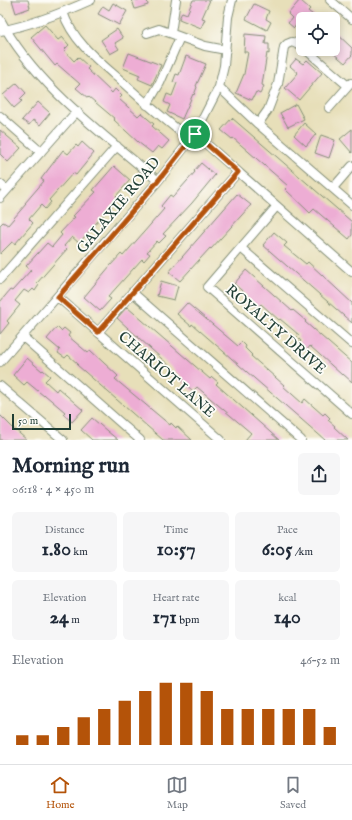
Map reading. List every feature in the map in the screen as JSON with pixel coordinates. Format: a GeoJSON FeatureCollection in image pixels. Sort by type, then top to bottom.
{"type":"FeatureCollection","features":[{"type":"Feature","properties":{"kind":"street"},"geometry":{"type":"LineString","coordinates":[[3,31],[63,12],[91,0]]}},
{"type":"Feature","properties":{"kind":"street"},"geometry":{"type":"LineString","coordinates":[[171,33],[176,0]]}},
{"type":"Feature","properties":{"kind":"street","name":"GALAXIE ROAD"},"geometry":{"type":"LineString","coordinates":[[0,362],[158,181],[193,137],[219,87],[224,66],[228,17],[232,0]]}},
{"type":"Feature","properties":{"kind":"street"},"geometry":{"type":"LineString","coordinates":[[330,0],[352,19]]}},
{"type":"Feature","properties":{"kind":"street"},"geometry":{"type":"LineString","coordinates":[[63,12],[66,24],[74,35],[94,57],[147,105],[193,137],[238,172],[276,207],[352,272]]}},
{"type":"Feature","properties":{"kind":"street"},"geometry":{"type":"LineString","coordinates":[[0,19],[3,31],[48,84],[158,181]]}},
{"type":"Feature","properties":{"kind":"street"},"geometry":{"type":"LineString","coordinates":[[147,33],[159,29],[205,46],[226,50]]}},
{"type":"Feature","properties":{"kind":"street"},"geometry":{"type":"LineString","coordinates":[[147,105],[160,83],[180,37]]}},
{"type":"Feature","properties":{"kind":"street"},"geometry":{"type":"LineString","coordinates":[[258,124],[268,110],[278,84],[284,47],[292,42],[296,44]]}},
{"type":"Feature","properties":{"kind":"street"},"geometry":{"type":"LineString","coordinates":[[314,56],[350,84],[329,108]]}},
{"type":"Feature","properties":{"kind":"street"},"geometry":{"type":"LineString","coordinates":[[219,87],[258,124],[352,205]]}},
{"type":"Feature","properties":{"kind":"street"},"geometry":{"type":"LineString","coordinates":[[0,198],[77,111]]}},
{"type":"Feature","properties":{"kind":"street"},"geometry":{"type":"LineString","coordinates":[[0,116],[41,152]]}},
{"type":"Feature","properties":{"kind":"street"},"geometry":{"type":"LineString","coordinates":[[0,279],[117,146]]}},
{"type":"Feature","properties":{"kind":"street"},"geometry":{"type":"LineString","coordinates":[[333,188],[352,166]]}},
{"type":"Feature","properties":{"kind":"street"},"geometry":{"type":"LineString","coordinates":[[98,332],[238,172]]}},
{"type":"Feature","properties":{"kind":"street"},"geometry":{"type":"LineString","coordinates":[[0,184],[7,190]]}},
{"type":"Feature","properties":{"kind":"street","name":"ROYALTY DRIVE"},"geometry":{"type":"LineString","coordinates":[[276,207],[207,286],[352,414]]}},
{"type":"Feature","properties":{"kind":"street"},"geometry":{"type":"LineString","coordinates":[[241,248],[352,344]]}},
{"type":"Feature","properties":{"kind":"street"},"geometry":{"type":"LineString","coordinates":[[132,292],[301,440]]}},
{"type":"Feature","properties":{"kind":"street","name":"CHARIOT LANE"},"geometry":{"type":"LineString","coordinates":[[58,297],[222,440]]}},
{"type":"Feature","properties":{"kind":"street"},"geometry":{"type":"LineString","coordinates":[[23,337],[140,440]]}},
{"type":"Feature","properties":{"kind":"street"},"geometry":{"type":"LineString","coordinates":[[0,386],[63,440]]}},
{"type":"Feature","properties":{"kind":"building"},"geometry":{"type":"Polygon","coordinates":[[[12,0],[28,0],[30,8],[16,13],[12,0]]]}},
{"type":"Feature","properties":{"kind":"building"},"geometry":{"type":"Polygon","coordinates":[[[132,0],[147,0],[148,5],[135,9],[132,0]]]}},
{"type":"Feature","properties":{"kind":"building"},"geometry":{"type":"Polygon","coordinates":[[[193,0],[210,0],[202,18],[205,19],[201,28],[179,19],[182,12],[187,14],[193,0]]]}},
{"type":"Feature","properties":{"kind":"building"},"geometry":{"type":"Polygon","coordinates":[[[300,0],[310,9],[308,11],[309,12],[296,12],[296,25],[294,28],[288,23],[292,18],[288,14],[300,0]]]}},
{"type":"Feature","properties":{"kind":"building"},"geometry":{"type":"Polygon","coordinates":[[[113,3],[127,11],[119,25],[98,14],[103,6],[109,10],[113,3]]]}},
{"type":"Feature","properties":{"kind":"building"},"geometry":{"type":"Polygon","coordinates":[[[254,4],[269,11],[266,19],[271,22],[267,30],[246,19],[254,4]]]}},
{"type":"Feature","properties":{"kind":"building"},"geometry":{"type":"Polygon","coordinates":[[[45,25],[58,40],[62,37],[69,45],[64,50],[74,61],[78,57],[89,67],[87,69],[112,93],[115,89],[122,96],[119,99],[138,116],[141,113],[154,124],[152,126],[169,141],[162,149],[158,146],[152,153],[114,120],[115,119],[76,88],[80,84],[57,64],[55,66],[31,37],[45,25]]]}},
{"type":"Feature","properties":{"kind":"building"},"geometry":{"type":"Polygon","coordinates":[[[117,29],[123,38],[115,43],[119,49],[110,54],[101,40],[117,29]]]}},
{"type":"Feature","properties":{"kind":"building"},"geometry":{"type":"Polygon","coordinates":[[[245,34],[266,36],[265,44],[269,44],[269,54],[267,53],[262,85],[264,86],[260,94],[256,92],[252,100],[236,93],[244,74],[248,52],[244,52],[245,34]]]}},
{"type":"Feature","properties":{"kind":"building"},"geometry":{"type":"Polygon","coordinates":[[[340,37],[352,48],[352,55],[345,63],[337,56],[340,56],[340,37]]]}},
{"type":"Feature","properties":{"kind":"building"},"geometry":{"type":"Polygon","coordinates":[[[129,53],[161,65],[152,85],[138,79],[140,75],[123,68],[129,53]]]}},
{"type":"Feature","properties":{"kind":"building"},"geometry":{"type":"Polygon","coordinates":[[[186,56],[206,64],[196,86],[194,95],[193,94],[182,119],[167,112],[170,105],[164,102],[167,94],[172,96],[177,83],[173,82],[176,74],[179,75],[186,56]]]}},
{"type":"Feature","properties":{"kind":"building"},"geometry":{"type":"Polygon","coordinates":[[[296,59],[303,64],[307,60],[322,73],[299,100],[285,88],[298,73],[290,66],[296,59]]]}},
{"type":"Feature","properties":{"kind":"building"},"geometry":{"type":"Polygon","coordinates":[[[17,83],[26,93],[20,99],[22,101],[14,108],[3,95],[17,83]]]}},
{"type":"Feature","properties":{"kind":"building"},"geometry":{"type":"Polygon","coordinates":[[[38,102],[50,113],[40,125],[33,120],[29,125],[22,120],[38,102]]]}},
{"type":"Feature","properties":{"kind":"building"},"geometry":{"type":"Polygon","coordinates":[[[296,104],[304,119],[288,127],[280,113],[296,104]]]}},
{"type":"Feature","properties":{"kind":"building"},"geometry":{"type":"Polygon","coordinates":[[[232,118],[352,222],[352,235],[349,239],[314,209],[310,213],[285,189],[288,186],[233,138],[232,139],[221,130],[232,118]]]}},
{"type":"Feature","properties":{"kind":"building"},"geometry":{"type":"Polygon","coordinates":[[[304,123],[316,134],[306,146],[294,135],[304,123]]]}},
{"type":"Feature","properties":{"kind":"building"},"geometry":{"type":"Polygon","coordinates":[[[352,129],[352,153],[340,139],[352,129]]]}},
{"type":"Feature","properties":{"kind":"building"},"geometry":{"type":"Polygon","coordinates":[[[0,130],[21,148],[8,162],[0,154],[0,130]]]}},
{"type":"Feature","properties":{"kind":"building"},"geometry":{"type":"Polygon","coordinates":[[[321,135],[335,140],[329,158],[315,153],[321,135]]]}},
{"type":"Feature","properties":{"kind":"building"},"geometry":{"type":"Polygon","coordinates":[[[82,142],[94,153],[76,175],[73,173],[49,200],[51,202],[45,209],[41,205],[29,219],[33,223],[15,244],[12,242],[0,254],[0,225],[3,222],[8,225],[26,204],[25,203],[44,181],[41,179],[63,150],[68,154],[76,145],[78,147],[82,142]]]}},
{"type":"Feature","properties":{"kind":"building"},"geometry":{"type":"Polygon","coordinates":[[[201,163],[215,175],[192,203],[163,234],[166,236],[159,243],[157,241],[147,252],[150,254],[144,261],[142,259],[108,297],[111,299],[100,311],[84,297],[121,254],[123,256],[164,209],[161,206],[170,195],[173,197],[201,163]]]}},
{"type":"Feature","properties":{"kind":"building"},"geometry":{"type":"Polygon","coordinates":[[[114,166],[130,180],[116,196],[118,198],[79,243],[72,237],[64,246],[67,249],[37,283],[39,285],[35,291],[33,289],[29,293],[24,290],[15,301],[20,305],[7,321],[9,323],[0,334],[0,302],[31,270],[26,266],[47,243],[52,247],[62,235],[60,233],[75,217],[73,216],[96,192],[93,190],[114,166]]]}},
{"type":"Feature","properties":{"kind":"building"},"geometry":{"type":"Polygon","coordinates":[[[237,194],[251,205],[180,281],[169,272],[237,194]]]}},
{"type":"Feature","properties":{"kind":"building"},"geometry":{"type":"Polygon","coordinates":[[[274,232],[287,243],[284,246],[306,264],[308,262],[352,303],[352,323],[263,245],[274,232]]]}},
{"type":"Feature","properties":{"kind":"building"},"geometry":{"type":"Polygon","coordinates":[[[246,270],[292,311],[293,310],[306,321],[305,322],[352,363],[352,382],[310,346],[307,350],[299,343],[301,341],[297,337],[299,335],[280,319],[279,320],[261,304],[258,307],[246,297],[247,295],[234,284],[246,270]]]}},
{"type":"Feature","properties":{"kind":"building"},"geometry":{"type":"Polygon","coordinates":[[[161,281],[178,286],[174,300],[157,296],[161,281]]]}},
{"type":"Feature","properties":{"kind":"building"},"geometry":{"type":"Polygon","coordinates":[[[187,303],[238,346],[242,342],[246,346],[245,348],[252,355],[251,356],[284,385],[283,386],[302,403],[305,399],[323,415],[325,413],[330,418],[328,420],[348,440],[325,440],[192,324],[191,326],[177,314],[187,303]]]}},
{"type":"Feature","properties":{"kind":"building"},"geometry":{"type":"Polygon","coordinates":[[[127,307],[210,379],[212,377],[218,382],[216,384],[279,440],[245,440],[251,433],[197,387],[193,391],[182,381],[184,379],[117,318],[127,307]]]}},
{"type":"Feature","properties":{"kind":"building"},"geometry":{"type":"Polygon","coordinates":[[[57,327],[61,331],[64,328],[70,333],[68,336],[88,353],[90,350],[118,376],[115,379],[170,425],[171,423],[176,428],[177,426],[192,440],[163,440],[77,365],[78,364],[68,355],[65,358],[58,353],[60,350],[47,339],[57,327]]]}},
{"type":"Feature","properties":{"kind":"building"},"geometry":{"type":"Polygon","coordinates":[[[27,358],[50,376],[45,381],[56,391],[58,388],[83,410],[72,422],[63,414],[65,412],[45,395],[44,396],[27,382],[24,385],[13,375],[27,358]]]}},
{"type":"Feature","properties":{"kind":"building"},"geometry":{"type":"Polygon","coordinates":[[[0,415],[13,428],[27,440],[0,440],[0,415]]]}},
{"type":"Feature","properties":{"kind":"building"},"geometry":{"type":"Polygon","coordinates":[[[92,418],[118,440],[92,440],[81,430],[92,418]]]}},
{"type":"Feature","properties":{"kind":"route"},"geometry":{"type":"LineString","coordinates":[[195,134],[238,172],[98,332],[58,297],[158,181],[195,134]]}}]}
